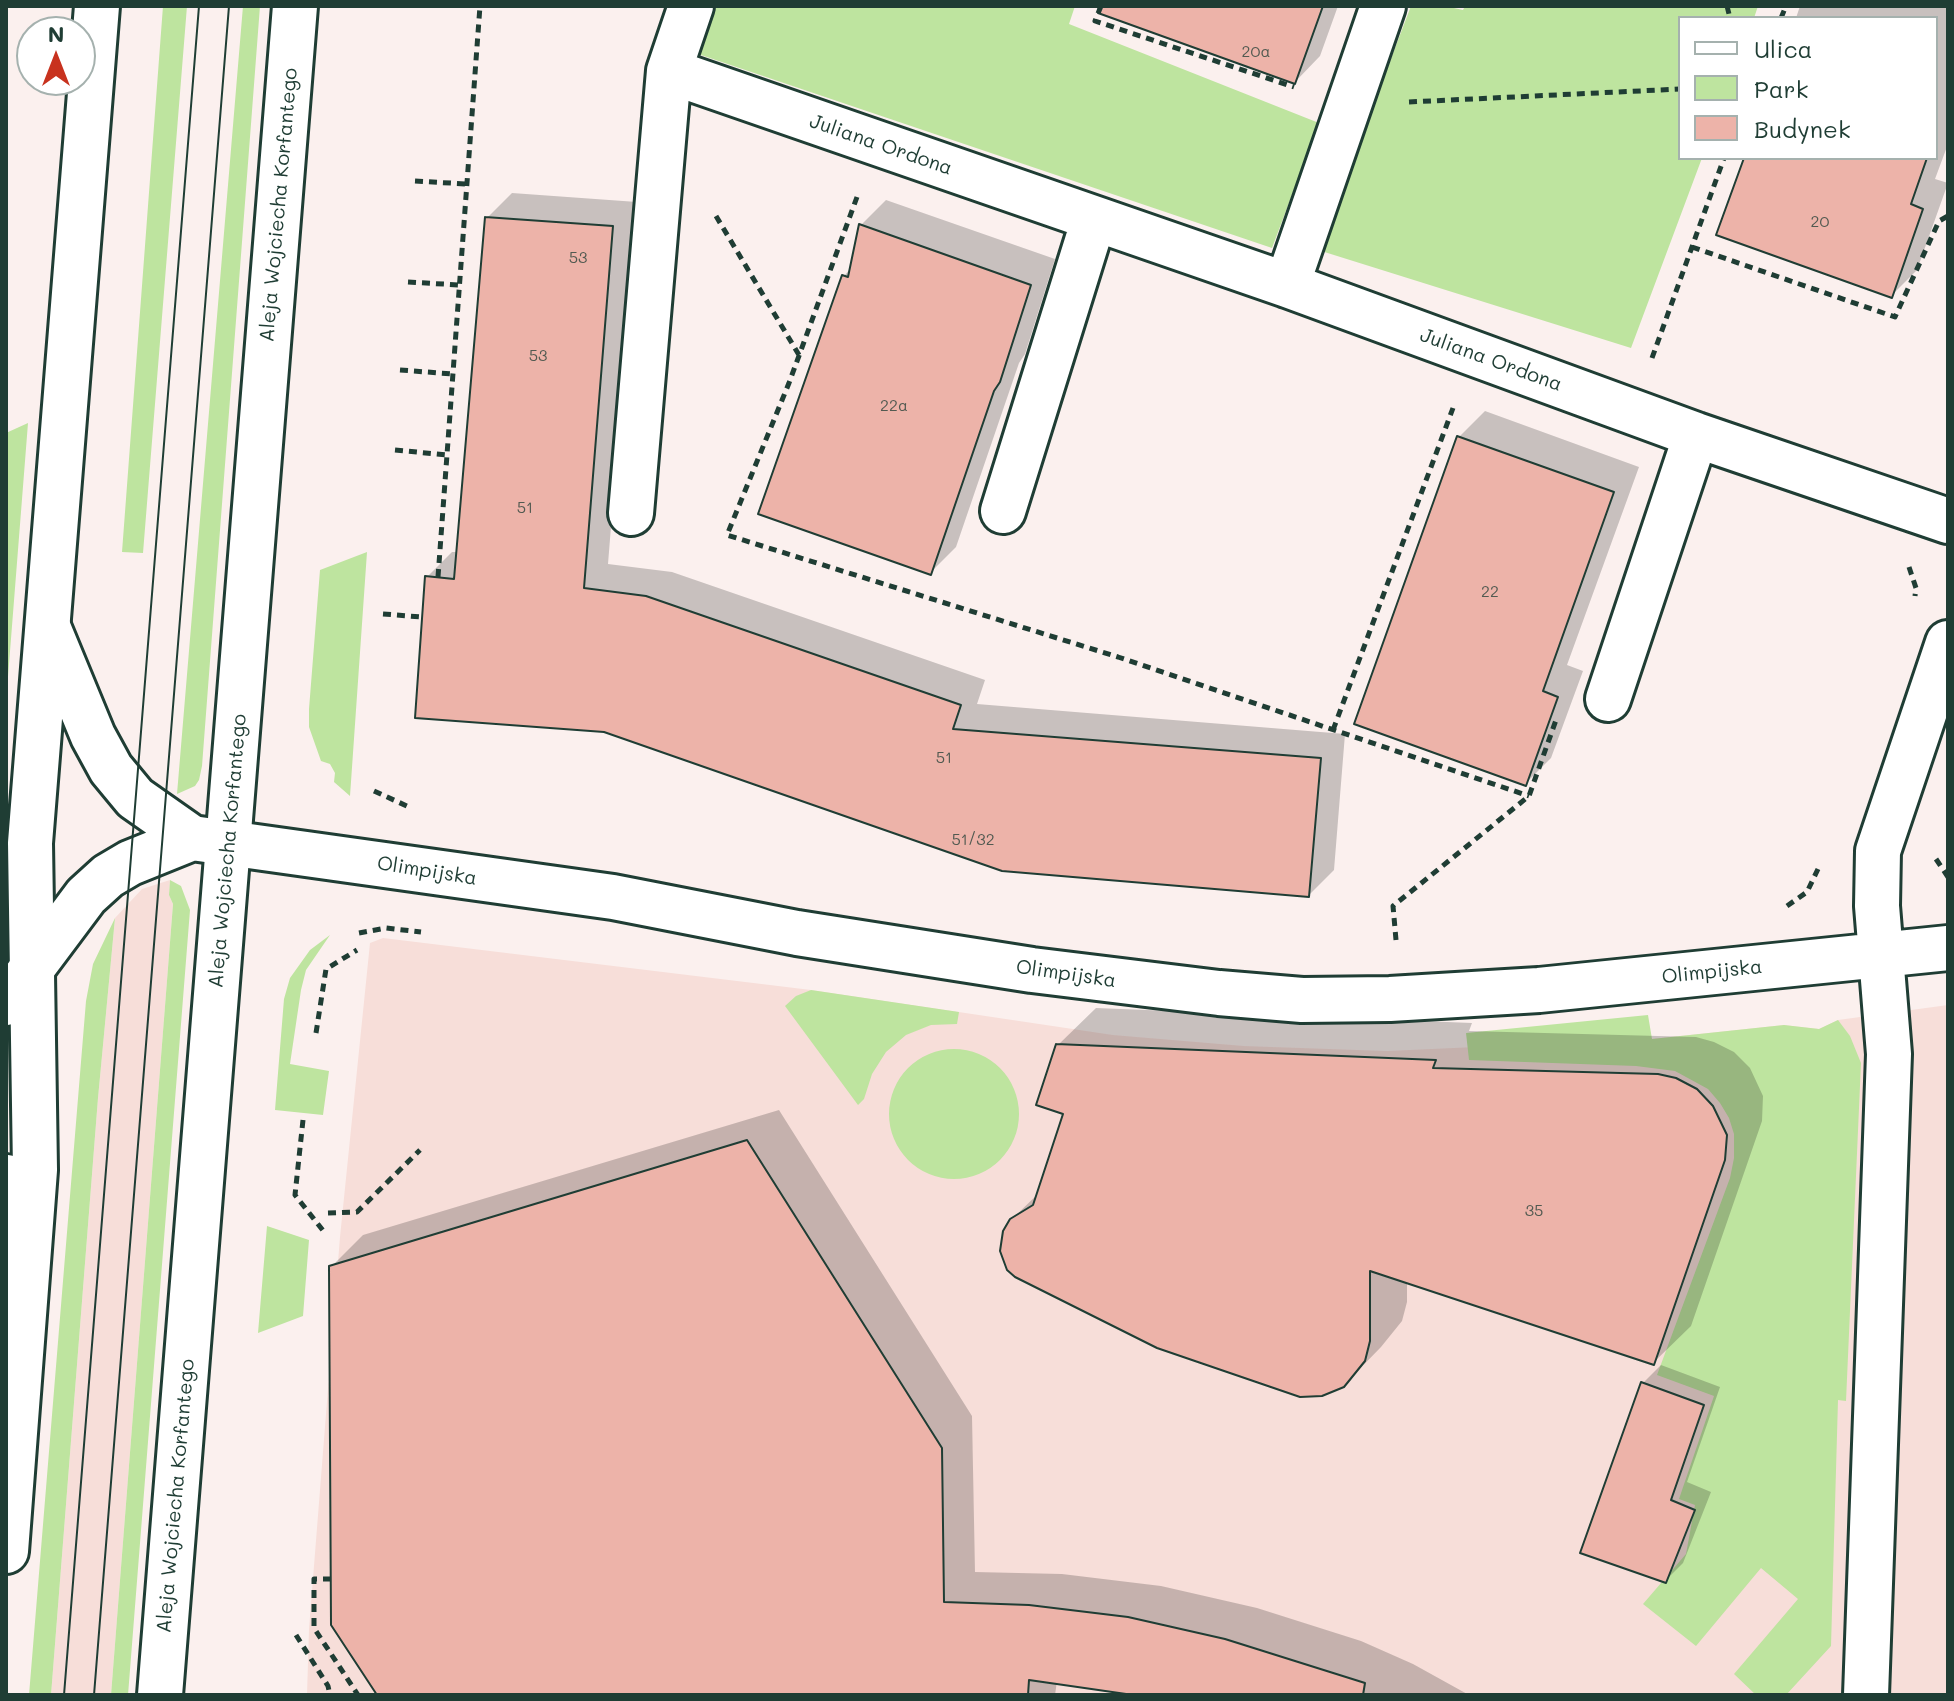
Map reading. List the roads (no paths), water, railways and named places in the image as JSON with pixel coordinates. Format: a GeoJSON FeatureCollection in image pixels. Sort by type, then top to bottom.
{"type":"FeatureCollection","features":[{"type":"Feature","properties":{"kind":"street"},"geometry":{"type":"LineString","coordinates":[[6,1551],[35,1170],[19,986],[97,6]]}},
{"type":"Feature","properties":{"kind":"street","name":"Aleja Wojciecha Korfantego"},"geometry":{"type":"LineString","coordinates":[[160,1695],[210,840],[295,6]]}},
{"type":"Feature","properties":{"kind":"street"},"geometry":{"type":"LineString","coordinates":[[631,513],[669,71],[691,6]]}},
{"type":"Feature","properties":{"kind":"street"},"geometry":{"type":"LineString","coordinates":[[1287,285],[1383,6]]}},
{"type":"Feature","properties":{"kind":"street","name":"Juliana Ordona"},"geometry":{"type":"LineString","coordinates":[[669,71],[1287,285],[1696,435],[1948,521]]}},
{"type":"Feature","properties":{"kind":"street"},"geometry":{"type":"LineString","coordinates":[[1003,511],[1094,219]]}},
{"type":"Feature","properties":{"kind":"street"},"geometry":{"type":"LineString","coordinates":[[1608,699],[1696,435]]}},
{"type":"Feature","properties":{"kind":"street","name":"Olimpijska"},"geometry":{"type":"LineString","coordinates":[[48,627],[93,736],[111,769],[135,798],[210,840],[613,897],[797,933],[1045,972],[1302,1000],[1390,999],[1539,990],[1948,948]]}},
{"type":"Feature","properties":{"kind":"street"},"geometry":{"type":"LineString","coordinates":[[1866,1695],[1889,1054],[1877,906],[1878,851],[1948,643]]}},
{"type":"Feature","properties":{"kind":"street"},"geometry":{"type":"LineString","coordinates":[[19,986],[86,896],[108,876],[130,863],[210,840]]}},
{"type":"Feature","properties":{"kind":"street"},"geometry":{"type":"LineString","coordinates":[[6,1177],[30,1257]]}},
{"type":"Feature","properties":{"kind":"tram line"},"geometry":{"type":"LineString","coordinates":[[64,1695],[199,6]]}},
{"type":"Feature","properties":{"kind":"tram line"},"geometry":{"type":"LineString","coordinates":[[94,1695],[229,6]]}}]}
